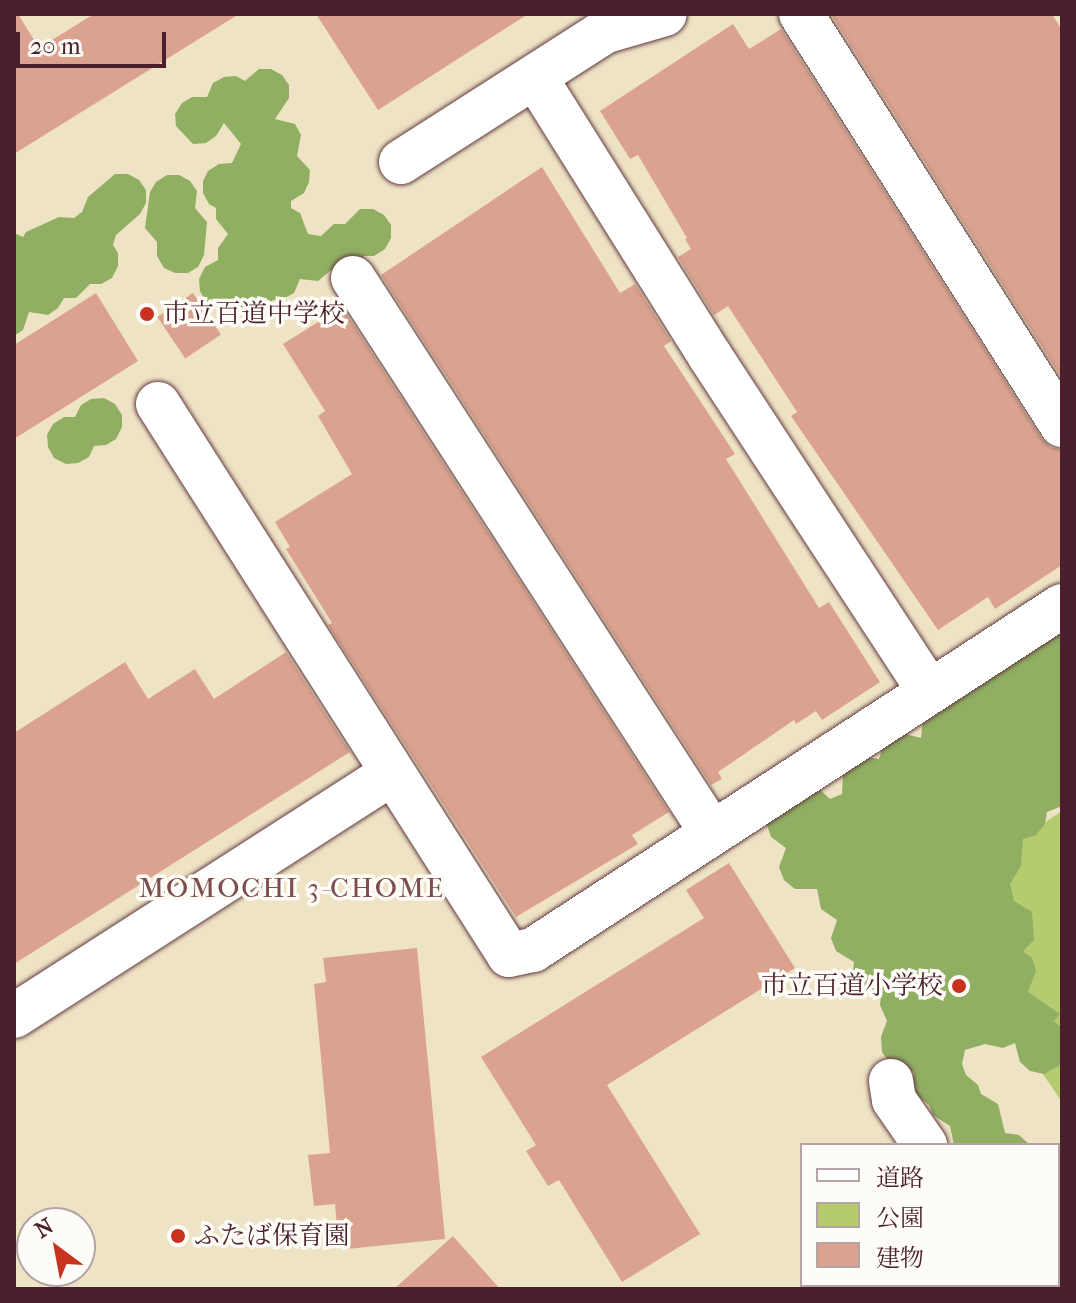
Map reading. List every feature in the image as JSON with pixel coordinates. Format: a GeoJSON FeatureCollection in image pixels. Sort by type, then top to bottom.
{"type":"FeatureCollection","features":[{"type":"Feature","properties":{"kind":"street"},"geometry":{"type":"LineString","coordinates":[[401,162],[606,31],[665,14]]}},
{"type":"Feature","properties":{"kind":"street"},"geometry":{"type":"LineString","coordinates":[[801,14],[1062,425]]}},
{"type":"Feature","properties":{"kind":"street"},"geometry":{"type":"LineString","coordinates":[[535,77],[710,356],[929,691]]}},
{"type":"Feature","properties":{"kind":"street"},"geometry":{"type":"LineString","coordinates":[[353,278],[712,833]]}},
{"type":"Feature","properties":{"kind":"street"},"geometry":{"type":"LineString","coordinates":[[158,404],[509,955],[533,950],[1062,606]]}},
{"type":"Feature","properties":{"kind":"street"},"geometry":{"type":"LineString","coordinates":[[14,1016],[392,773]]}},
{"type":"Feature","properties":{"kind":"street"},"geometry":{"type":"LineString","coordinates":[[891,1081],[894,1100],[924,1143]]}},
{"type":"Feature","properties":{"kind":"green space"},"geometry":{"type":"Polygon","coordinates":[[[259,69],[271,69],[282,75],[289,85],[289,98],[275,119],[295,124],[301,135],[297,156],[310,170],[309,182],[304,193],[291,201],[291,208],[300,213],[308,234],[321,236],[334,224],[345,224],[360,209],[373,209],[384,215],[391,225],[391,238],[385,249],[374,256],[364,256],[359,265],[336,272],[331,270],[318,281],[300,279],[294,293],[273,300],[260,312],[248,312],[235,304],[217,307],[206,302],[200,291],[199,279],[205,267],[218,260],[218,248],[228,234],[216,219],[216,208],[209,204],[203,193],[203,181],[208,171],[219,164],[232,163],[241,144],[224,123],[216,136],[206,143],[193,144],[176,126],[175,114],[182,103],[192,97],[207,97],[213,83],[224,77],[236,76],[245,81],[259,69]]]}},
{"type":"Feature","properties":{"kind":"green space"},"geometry":{"type":"Polygon","coordinates":[[[115,174],[128,174],[139,180],[146,190],[146,203],[140,214],[116,235],[113,245],[118,253],[118,266],[112,278],[101,284],[90,284],[76,298],[64,298],[58,308],[48,315],[29,312],[23,330],[14,336],[14,233],[23,237],[26,232],[59,217],[74,218],[82,212],[88,197],[115,174]]]}},
{"type":"Feature","properties":{"kind":"green space"},"geometry":{"type":"Polygon","coordinates":[[[167,175],[179,175],[190,181],[197,191],[195,208],[207,222],[204,255],[198,267],[188,273],[175,273],[164,268],[157,256],[157,242],[145,228],[150,192],[156,182],[167,175]]]}},
{"type":"Feature","properties":{"kind":"green space"},"geometry":{"type":"Polygon","coordinates":[[[104,398],[115,404],[122,415],[122,427],[116,439],[106,445],[94,446],[89,457],[78,463],[66,464],[54,458],[48,447],[47,435],[53,424],[64,417],[75,417],[81,405],[91,399],[104,398]]]}},
{"type":"Feature","properties":{"kind":"green space","name":"市立百道小学校"},"geometry":{"type":"Polygon","coordinates":[[[1062,604],[1062,806],[1047,812],[1045,824],[1036,835],[1023,839],[1021,866],[1010,884],[1014,901],[1032,912],[1034,940],[1023,951],[1032,958],[1036,971],[1028,992],[1060,1014],[1054,1021],[1062,1028],[1062,1064],[1044,1074],[1030,1071],[1020,1062],[1015,1043],[1003,1048],[985,1044],[965,1050],[962,1064],[966,1075],[978,1085],[981,1094],[998,1104],[1005,1133],[1019,1135],[1028,1143],[954,1143],[950,1126],[933,1115],[929,1105],[917,1095],[912,1082],[914,1073],[891,1064],[882,1052],[881,1037],[887,1021],[880,1005],[881,996],[868,993],[858,984],[853,971],[854,962],[836,951],[831,938],[837,920],[821,909],[817,889],[795,889],[784,880],[779,867],[786,848],[771,837],[765,819],[815,785],[830,799],[842,794],[843,772],[865,757],[879,759],[882,749],[905,734],[921,738],[923,720],[1062,604]]]}},
{"type":"Feature","properties":{"kind":"green space"},"geometry":{"type":"Polygon","coordinates":[[[1062,811],[1062,1102],[925,902],[1062,811]]]}},
{"type":"Feature","properties":{"kind":"green space"},"geometry":{"type":"Polygon","coordinates":[[[1060,1162],[1062,1289],[1052,1289],[1060,1287],[1060,1162]]]}},
{"type":"Feature","properties":{"kind":"building"},"geometry":{"type":"Polygon","coordinates":[[[14,14],[18,14],[39,48],[94,14],[239,14],[14,154],[14,14]]]}},
{"type":"Feature","properties":{"kind":"building"},"geometry":{"type":"Polygon","coordinates":[[[316,14],[528,14],[378,110],[316,14]]]}},
{"type":"Feature","properties":{"kind":"building"},"geometry":{"type":"Polygon","coordinates":[[[831,14],[1052,14],[1062,30],[1062,378],[831,14]]]}},
{"type":"Feature","properties":{"kind":"building"},"geometry":{"type":"Polygon","coordinates":[[[733,24],[749,49],[781,29],[1041,438],[1050,447],[1062,450],[1062,565],[995,609],[988,597],[938,630],[791,416],[797,412],[728,306],[714,315],[678,257],[691,249],[687,238],[638,155],[630,159],[600,111],[733,24]]]}},
{"type":"Feature","properties":{"kind":"building"},"geometry":{"type":"Polygon","coordinates":[[[542,167],[620,293],[635,284],[671,341],[664,346],[735,454],[726,459],[819,608],[829,602],[880,682],[822,720],[816,711],[796,724],[794,720],[718,772],[722,779],[711,785],[381,275],[542,167]]]}},
{"type":"Feature","properties":{"kind":"building"},"geometry":{"type":"Polygon","coordinates":[[[96,293],[138,361],[14,439],[14,345],[96,293]]]}},
{"type":"Feature","properties":{"kind":"building"},"geometry":{"type":"Polygon","coordinates":[[[193,293],[221,334],[185,358],[157,317],[193,293]]]}},
{"type":"Feature","properties":{"kind":"building"},"geometry":{"type":"Polygon","coordinates":[[[342,307],[669,812],[632,835],[638,844],[516,917],[328,625],[332,623],[286,549],[290,547],[275,522],[352,474],[318,416],[325,411],[283,344],[342,307]]]}},
{"type":"Feature","properties":{"kind":"building"},"geometry":{"type":"Polygon","coordinates":[[[286,652],[350,752],[14,964],[14,733],[125,662],[148,699],[195,669],[214,699],[286,652]]]}},
{"type":"Feature","properties":{"kind":"building"},"geometry":{"type":"Polygon","coordinates":[[[729,863],[795,968],[607,1085],[700,1234],[622,1282],[559,1180],[548,1186],[526,1151],[536,1145],[481,1057],[704,918],[686,890],[729,863]]]}},
{"type":"Feature","properties":{"kind":"building"},"geometry":{"type":"Polygon","coordinates":[[[417,948],[445,1239],[347,1249],[344,1225],[337,1226],[335,1204],[314,1206],[308,1155],[330,1153],[314,984],[326,982],[323,958],[417,948]]]}},
{"type":"Feature","properties":{"kind":"building"},"geometry":{"type":"Polygon","coordinates":[[[453,1236],[500,1289],[394,1289],[453,1236]]]}},
{"type":"Feature","properties":{"kind":"place","name":"市立百道中学校"},"geometry":{"type":"Point","coordinates":[147,314]}},
{"type":"Feature","properties":{"kind":"place","name":"市立百道小学校"},"geometry":{"type":"Point","coordinates":[959,986]}},
{"type":"Feature","properties":{"kind":"place","name":"ふたば保育園"},"geometry":{"type":"Point","coordinates":[178,1236]}},
{"type":"Feature","properties":{"kind":"district","name":"MOMOCHI 3-CHOME"},"geometry":{"type":"Point","coordinates":[292,888]}}]}
